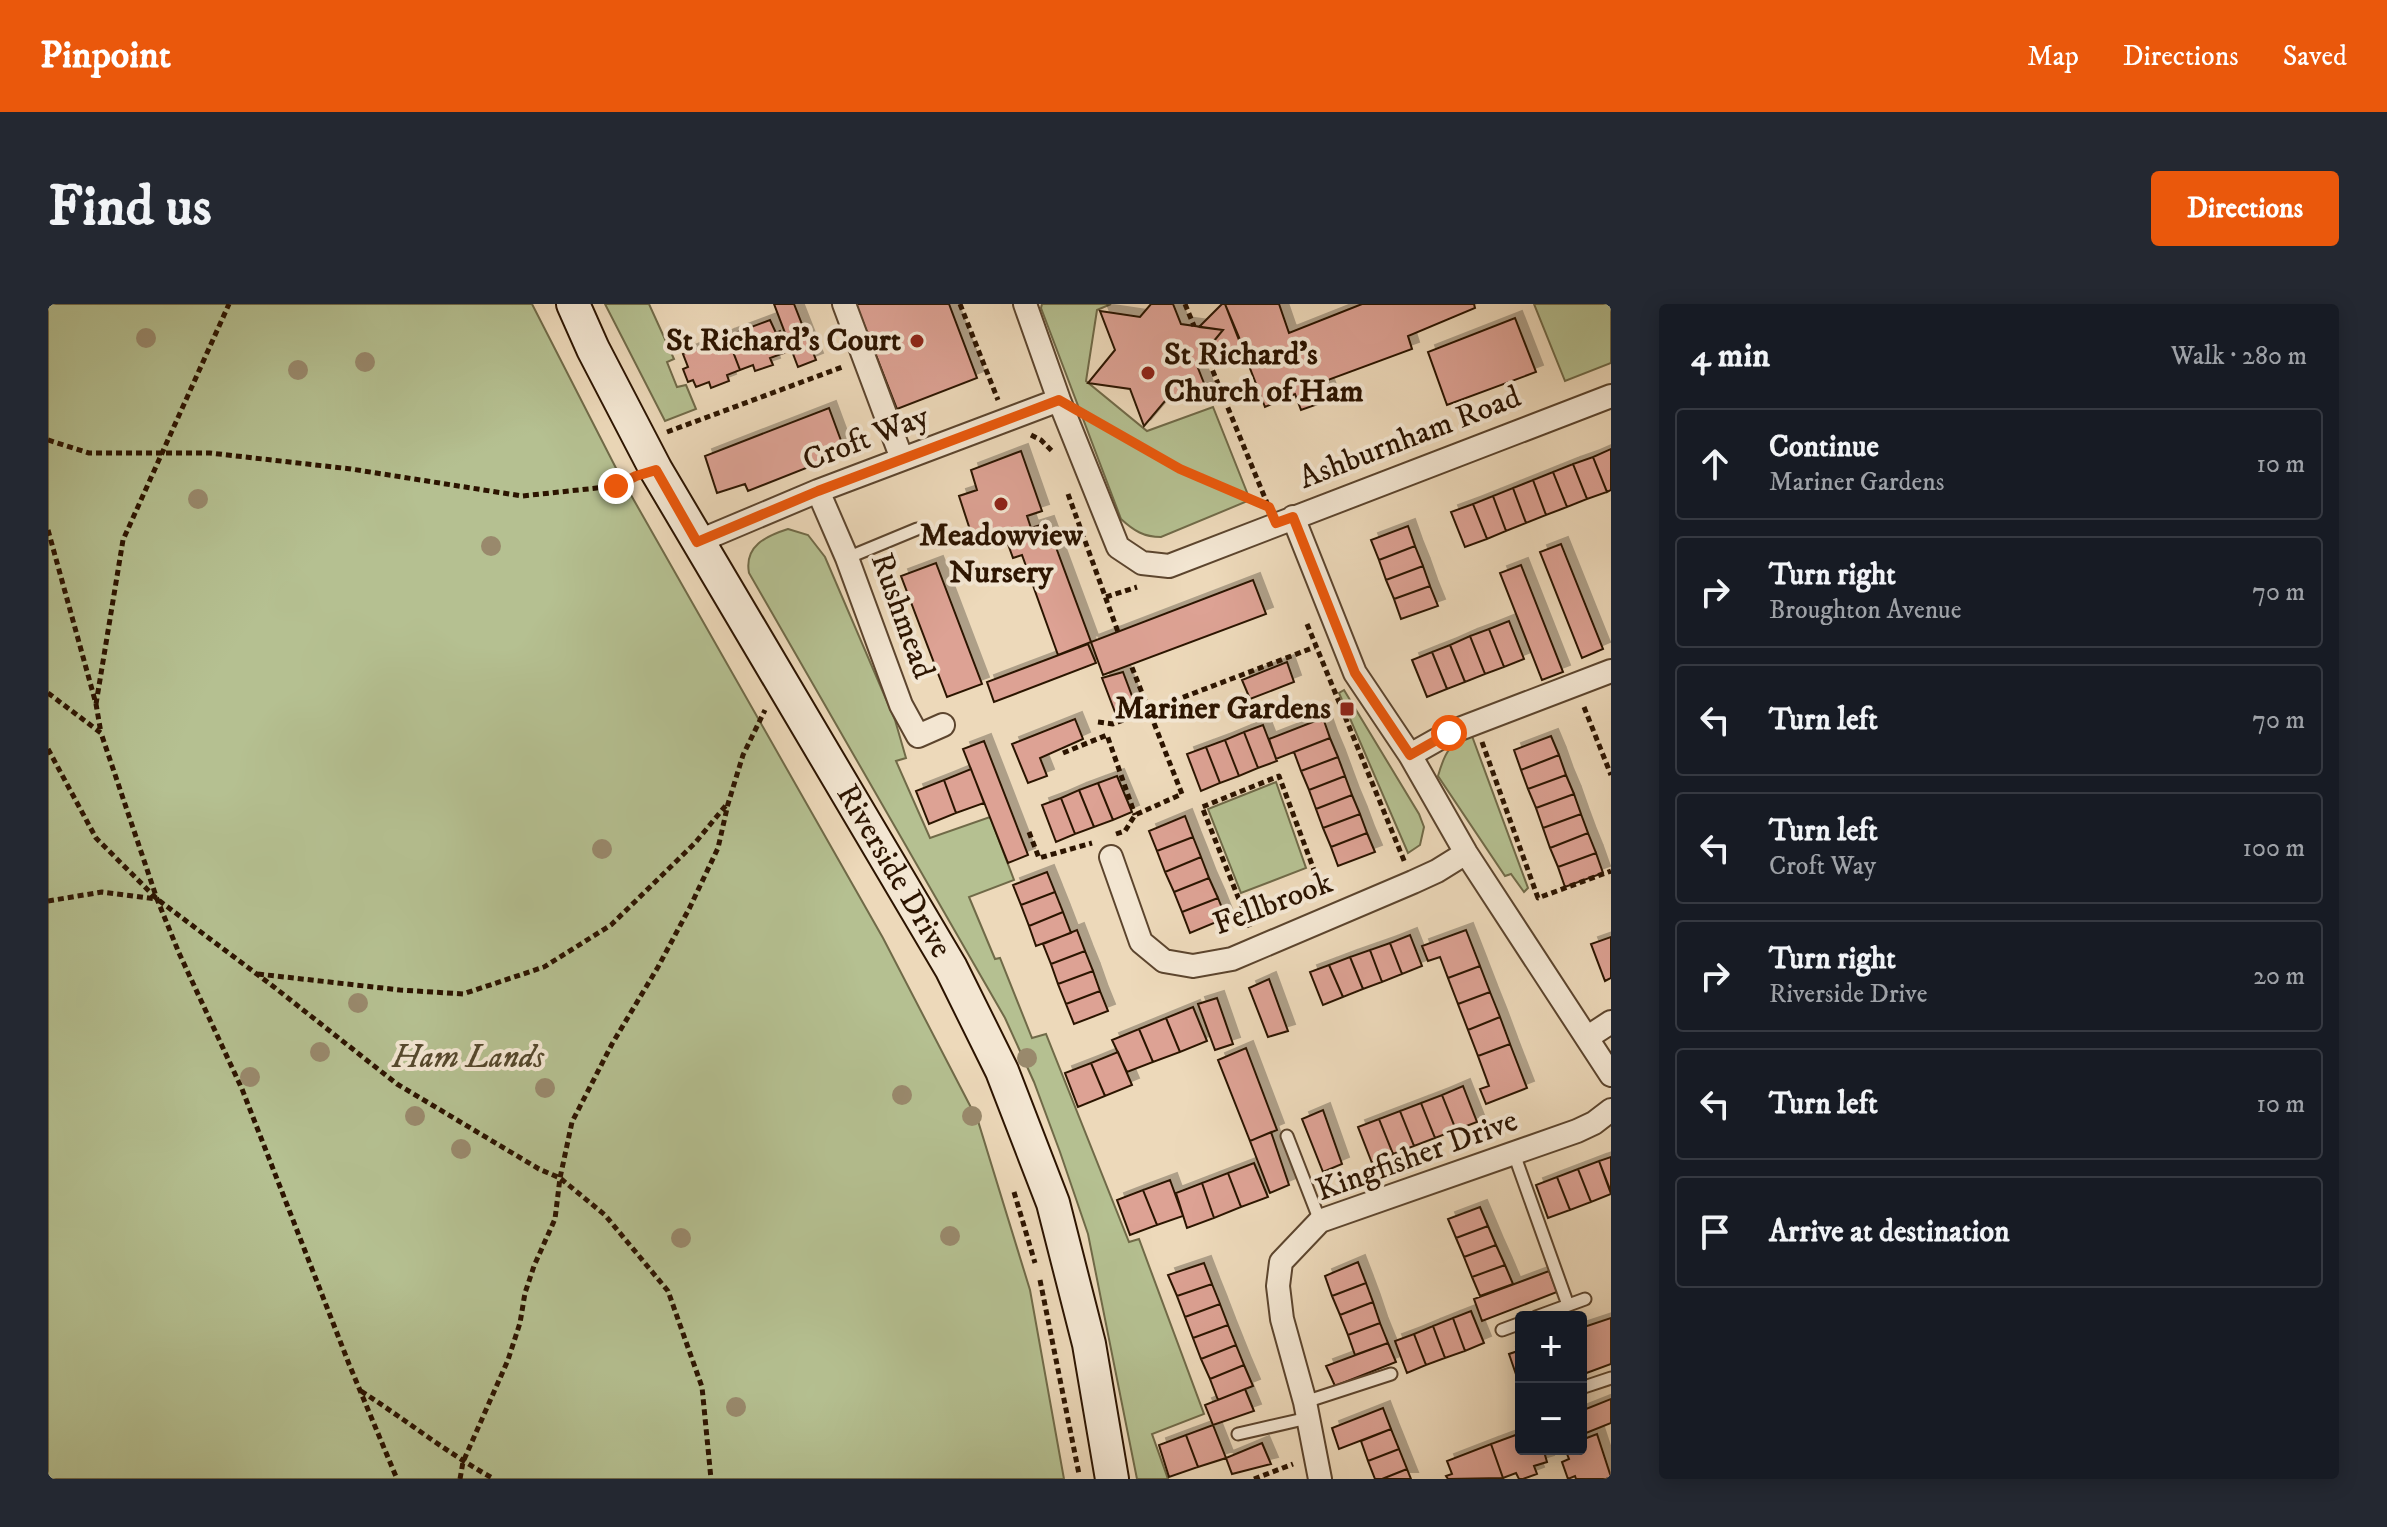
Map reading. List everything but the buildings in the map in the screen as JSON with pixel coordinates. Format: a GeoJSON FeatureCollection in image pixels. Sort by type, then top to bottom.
{"type":"FeatureCollection","features":[{"type":"Feature","properties":{"kind":"street","name":"Riverside Drive"},"geometry":{"type":"LineString","coordinates":[[573,304],[656,470],[951,968],[1002,1071],[1053,1203],[1089,1344],[1112,1479]]}},
{"type":"Feature","properties":{"kind":"street"},"geometry":{"type":"LineString","coordinates":[[844,304],[902,459]]}},
{"type":"Feature","properties":{"kind":"street","name":"Ashburnham Road"},"geometry":{"type":"LineString","coordinates":[[1025,304],[1059,400],[1118,547],[1142,563],[1169,566],[1611,396]]}},
{"type":"Feature","properties":{"kind":"street","name":"Croft Way"},"geometry":{"type":"LineString","coordinates":[[697,542],[818,491],[1059,400]]}},
{"type":"Feature","properties":{"kind":"street","name":"Rushmead"},"geometry":{"type":"LineString","coordinates":[[818,491],[847,558],[901,705],[918,736],[943,725]]}},
{"type":"Feature","properties":{"kind":"street"},"geometry":{"type":"LineString","coordinates":[[1293,517],[1355,673],[1410,755],[1466,853],[1611,1075]]}},
{"type":"Feature","properties":{"kind":"street"},"geometry":{"type":"LineString","coordinates":[[1410,755],[1475,722],[1611,671]]}},
{"type":"Feature","properties":{"kind":"street","name":"Fellbrook"},"geometry":{"type":"LineString","coordinates":[[1106,845],[1141,942],[1164,961],[1193,966],[1232,959],[1413,882],[1466,853]]}},
{"type":"Feature","properties":{"kind":"street"},"geometry":{"type":"LineString","coordinates":[[1588,1037],[1611,1022]]}},
{"type":"Feature","properties":{"kind":"street","name":"Kingfisher Drive"},"geometry":{"type":"LineString","coordinates":[[1320,1479],[1282,1319],[1278,1286],[1281,1262],[1320,1221],[1514,1154],[1594,1123],[1611,1110]]}},
{"type":"Feature","properties":{"kind":"lane"},"geometry":{"type":"LineString","coordinates":[[847,558],[917,529]]}},
{"type":"Feature","properties":{"kind":"lane"},"geometry":{"type":"LineString","coordinates":[[1287,1136],[1320,1221]]}},
{"type":"Feature","properties":{"kind":"lane"},"geometry":{"type":"LineString","coordinates":[[1514,1154],[1568,1305]]}},
{"type":"Feature","properties":{"kind":"lane"},"geometry":{"type":"LineString","coordinates":[[1552,1311],[1585,1299]]}},
{"type":"Feature","properties":{"kind":"lane"},"geometry":{"type":"LineString","coordinates":[[1502,1330],[1515,1325]]}},
{"type":"Feature","properties":{"kind":"lane"},"geometry":{"type":"LineString","coordinates":[[1238,1434],[1306,1410],[1391,1374]]}},
{"type":"Feature","properties":{"kind":"lane"},"geometry":{"type":"LineString","coordinates":[[1587,1386],[1611,1378]]}},
{"type":"Feature","properties":{"kind":"path"},"geometry":{"type":"LineString","coordinates":[[96,704],[123,540],[229,304]]}},
{"type":"Feature","properties":{"kind":"path"},"geometry":{"type":"LineString","coordinates":[[960,304],[1010,434],[1026,432],[1041,440],[1051,450],[1057,464]]}},
{"type":"Feature","properties":{"kind":"path"},"geometry":{"type":"LineString","coordinates":[[1185,304],[1194,326]]}},
{"type":"Feature","properties":{"kind":"path"},"geometry":{"type":"LineString","coordinates":[[1059,400],[1180,469],[1269,507],[1205,352]]}},
{"type":"Feature","properties":{"kind":"path"},"geometry":{"type":"LineString","coordinates":[[641,441],[865,359]]}},
{"type":"Feature","properties":{"kind":"path"},"geometry":{"type":"LineString","coordinates":[[48,440],[89,453],[210,453],[351,469],[522,496],[616,486],[656,470]]}},
{"type":"Feature","properties":{"kind":"path"},"geometry":{"type":"LineString","coordinates":[[1068,494],[1118,632]]}},
{"type":"Feature","properties":{"kind":"path"},"geometry":{"type":"LineString","coordinates":[[48,530],[96,704],[101,733],[157,899],[242,1089],[359,1390],[397,1479]]}},
{"type":"Feature","properties":{"kind":"path"},"geometry":{"type":"LineString","coordinates":[[1106,597],[1150,583]]}},
{"type":"Feature","properties":{"kind":"path"},"geometry":{"type":"LineString","coordinates":[[1305,621],[1413,882]]}},
{"type":"Feature","properties":{"kind":"path"},"geometry":{"type":"LineString","coordinates":[[1098,722],[1113,724],[1315,647]]}},
{"type":"Feature","properties":{"kind":"path"},"geometry":{"type":"LineString","coordinates":[[1029,832],[1039,858],[1106,845],[1125,831],[1135,815],[1182,794],[1131,665]]}},
{"type":"Feature","properties":{"kind":"path"},"geometry":{"type":"LineString","coordinates":[[1574,683],[1611,775]]}},
{"type":"Feature","properties":{"kind":"path"},"geometry":{"type":"LineString","coordinates":[[48,693],[101,733]]}},
{"type":"Feature","properties":{"kind":"path"},"geometry":{"type":"LineString","coordinates":[[460,1479],[463,1462],[508,1360],[534,1266],[555,1219],[572,1122],[612,1044],[690,907],[718,848],[743,755],[767,706],[776,720]]}},
{"type":"Feature","properties":{"kind":"path"},"geometry":{"type":"LineString","coordinates":[[1475,722],[1538,898],[1611,871]]}},
{"type":"Feature","properties":{"kind":"path"},"geometry":{"type":"LineString","coordinates":[[1063,753],[1107,735],[1135,815]]}},
{"type":"Feature","properties":{"kind":"path"},"geometry":{"type":"LineString","coordinates":[[48,749],[96,838],[157,899],[397,1084],[539,1169],[560,1178],[605,1215],[668,1291],[702,1387],[711,1479]]}},
{"type":"Feature","properties":{"kind":"path"},"geometry":{"type":"LineString","coordinates":[[1258,947],[1202,807],[1279,776],[1331,917]]}},
{"type":"Feature","properties":{"kind":"path"},"geometry":{"type":"LineString","coordinates":[[258,974],[463,994],[544,967],[611,925],[695,843],[728,804]]}},
{"type":"Feature","properties":{"kind":"path"},"geometry":{"type":"LineString","coordinates":[[48,901],[102,892],[157,899]]}},
{"type":"Feature","properties":{"kind":"path"},"geometry":{"type":"LineString","coordinates":[[1011,1181],[1038,1274],[1080,1479]]}},
{"type":"Feature","properties":{"kind":"path"},"geometry":{"type":"LineString","coordinates":[[359,1390],[463,1462],[494,1479]]}},
{"type":"Feature","properties":{"kind":"path"},"geometry":{"type":"LineString","coordinates":[[1254,1479],[1316,1455]]}},
{"type":"Feature","properties":{"kind":"green space","name":"Ham Lands"},"geometry":{"type":"Polygon","coordinates":[[[48,304],[532,304],[619,474],[883,938],[978,1121],[1030,1290],[1064,1479],[48,1479],[48,304]]]}},
{"type":"Feature","properties":{"kind":"green space"},"geometry":{"type":"Polygon","coordinates":[[[605,304],[649,304],[674,359],[667,362],[677,387],[686,385],[696,409],[665,421],[605,304]]]}},
{"type":"Feature","properties":{"kind":"green space"},"geometry":{"type":"Polygon","coordinates":[[[1042,304],[1111,304],[1097,310],[1086,381],[1147,431],[1213,407],[1250,500],[1161,537],[1140,532],[1121,519],[1042,304]]]}},
{"type":"Feature","properties":{"kind":"green space"},"geometry":{"type":"Polygon","coordinates":[[[1534,304],[1611,304],[1611,363],[1565,381],[1534,304]]]}},
{"type":"Feature","properties":{"kind":"green space"},"geometry":{"type":"Polygon","coordinates":[[[788,529],[808,535],[825,557],[895,720],[906,758],[896,761],[930,838],[990,817],[1014,880],[969,897],[995,959],[1000,958],[1032,1038],[1046,1034],[1129,1242],[1139,1239],[1204,1414],[1152,1434],[1168,1479],[1137,1479],[1088,1234],[1034,1082],[1005,1018],[749,573],[748,564],[753,549],[772,535],[788,529]]]}},
{"type":"Feature","properties":{"kind":"green space"},"geometry":{"type":"Polygon","coordinates":[[[1344,690],[1419,814],[1424,827],[1420,845],[1408,853],[1339,693],[1344,690]]]}},
{"type":"Feature","properties":{"kind":"green space"},"geometry":{"type":"Polygon","coordinates":[[[1472,736],[1528,888],[1524,892],[1511,874],[1505,876],[1438,776],[1449,750],[1472,736]]]}},
{"type":"Feature","properties":{"kind":"green space"},"geometry":{"type":"Polygon","coordinates":[[[1276,782],[1306,868],[1241,893],[1208,809],[1276,782]]]}},
{"type":"Feature","properties":{"kind":"place","name":"St Richard's Court"},"geometry":{"type":"Point","coordinates":[917,341]}},
{"type":"Feature","properties":{"kind":"place","name":"St Richard's Church of Ham"},"geometry":{"type":"Point","coordinates":[1148,373]}},
{"type":"Feature","properties":{"kind":"place","name":"Meadowview Nursery"},"geometry":{"type":"Point","coordinates":[1001,504]}},
{"type":"Feature","properties":{"kind":"place","name":"Mariner Gardens"},"geometry":{"type":"Point","coordinates":[1347,709]}},
{"type":"Feature","properties":{"kind":"route"},"geometry":{"type":"LineString","coordinates":[[616,486],[656,470],[697,542],[818,491],[1059,400],[1180,469],[1269,507],[1276,523],[1293,517],[1355,673],[1410,755],[1449,733]]}}]}
